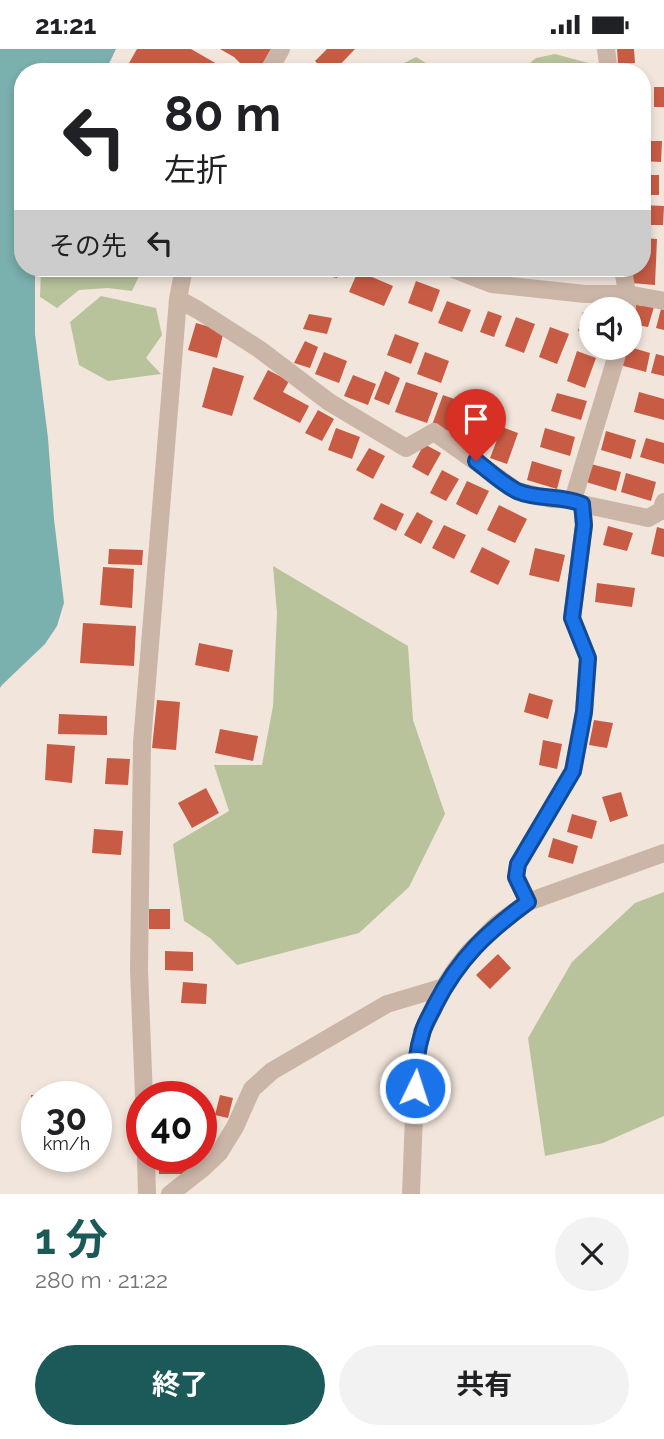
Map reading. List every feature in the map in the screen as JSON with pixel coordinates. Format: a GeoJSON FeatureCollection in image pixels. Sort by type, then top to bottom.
{"type":"FeatureCollection","features":[{"type":"Feature","properties":{"kind":"street"},"geometry":{"type":"LineString","coordinates":[[143,1081],[139,970],[142,743],[178,299],[182,277]]}},
{"type":"Feature","properties":{"kind":"street"},"geometry":{"type":"LineString","coordinates":[[474,277],[492,284],[600,297]]}},
{"type":"Feature","properties":{"kind":"street"},"geometry":{"type":"LineString","coordinates":[[624,277],[626,297]]}},
{"type":"Feature","properties":{"kind":"street"},"geometry":{"type":"LineString","coordinates":[[178,299],[259,349],[329,402],[406,448],[434,432],[517,491],[648,518],[661,512],[664,502]]}},
{"type":"Feature","properties":{"kind":"street"},"geometry":{"type":"LineString","coordinates":[[642,302],[664,301]]}},
{"type":"Feature","properties":{"kind":"street"},"geometry":{"type":"LineString","coordinates":[[528,902],[516,877],[518,864],[573,771],[584,712],[588,658],[572,618],[584,525],[577,502],[616,360]]}},
{"type":"Feature","properties":{"kind":"street"},"geometry":{"type":"LineString","coordinates":[[411,1194],[416,1061],[422,1032],[444,987],[469,952],[496,925],[528,902],[664,853]]}},
{"type":"Feature","properties":{"kind":"street"},"geometry":{"type":"LineString","coordinates":[[170,1194],[219,1153],[235,1127],[252,1089],[272,1071],[387,1005],[444,987]]}},
{"type":"Feature","properties":{"kind":"street"},"geometry":{"type":"LineString","coordinates":[[146,1172],[147,1194]]}},
{"type":"Feature","properties":{"kind":"green space"},"geometry":{"type":"Polygon","coordinates":[[[555,54],[588,63],[530,63],[536,58],[555,54]]]}},
{"type":"Feature","properties":{"kind":"green space"},"geometry":{"type":"Polygon","coordinates":[[[416,57],[426,63],[404,63],[416,57]]]}},
{"type":"Feature","properties":{"kind":"green space"},"geometry":{"type":"Polygon","coordinates":[[[41,277],[139,277],[132,291],[108,288],[79,290],[57,308],[40,297],[41,277]]]}},
{"type":"Feature","properties":{"kind":"green space"},"geometry":{"type":"Polygon","coordinates":[[[101,296],[156,308],[162,335],[146,358],[161,374],[108,381],[79,365],[70,322],[101,296]]]}},
{"type":"Feature","properties":{"kind":"green space"},"geometry":{"type":"Polygon","coordinates":[[[273,566],[408,646],[413,720],[445,814],[409,887],[359,933],[237,965],[210,938],[184,921],[173,844],[229,811],[214,765],[262,765],[273,706],[277,613],[273,566]]]}},
{"type":"Feature","properties":{"kind":"green space"},"geometry":{"type":"Polygon","coordinates":[[[664,892],[664,1116],[603,1143],[545,1156],[528,1038],[572,962],[635,903],[664,892]]]}},
{"type":"Feature","properties":{"kind":"water"},"geometry":{"type":"Polygon","coordinates":[[[0,49],[116,49],[109,63],[14,63],[14,277],[35,277],[35,334],[64,603],[57,626],[45,644],[0,688],[0,49]]]}},
{"type":"Feature","properties":{"kind":"building"},"geometry":{"type":"Polygon","coordinates":[[[137,49],[191,49],[215,63],[129,63],[137,49]]]}},
{"type":"Feature","properties":{"kind":"building"},"geometry":{"type":"Polygon","coordinates":[[[220,49],[273,49],[264,63],[240,63],[220,49]]]}},
{"type":"Feature","properties":{"kind":"building"},"geometry":{"type":"Polygon","coordinates":[[[327,49],[355,49],[342,63],[315,61],[327,49]]]}},
{"type":"Feature","properties":{"kind":"building"},"geometry":{"type":"Polygon","coordinates":[[[617,49],[634,49],[635,63],[618,63],[617,49]]]}},
{"type":"Feature","properties":{"kind":"building"},"geometry":{"type":"Polygon","coordinates":[[[654,87],[664,87],[664,107],[654,107],[654,87]]]}},
{"type":"Feature","properties":{"kind":"building"},"geometry":{"type":"Polygon","coordinates":[[[651,141],[662,141],[661,162],[651,161],[651,141]]]}},
{"type":"Feature","properties":{"kind":"building"},"geometry":{"type":"Polygon","coordinates":[[[651,175],[659,175],[659,195],[651,195],[651,175]]]}},
{"type":"Feature","properties":{"kind":"building"},"geometry":{"type":"Polygon","coordinates":[[[651,205],[664,206],[663,225],[651,225],[651,205]]]}},
{"type":"Feature","properties":{"kind":"building"},"geometry":{"type":"Polygon","coordinates":[[[651,239],[657,239],[655,285],[631,283],[631,277],[651,277],[651,239]]]}},
{"type":"Feature","properties":{"kind":"building"},"geometry":{"type":"Polygon","coordinates":[[[355,277],[372,277],[393,286],[384,306],[349,292],[355,277]]]}},
{"type":"Feature","properties":{"kind":"building"},"geometry":{"type":"Polygon","coordinates":[[[416,281],[440,290],[432,312],[408,303],[416,281]]]}},
{"type":"Feature","properties":{"kind":"building"},"geometry":{"type":"Polygon","coordinates":[[[447,301],[471,310],[462,332],[438,323],[447,301]]]}},
{"type":"Feature","properties":{"kind":"building"},"geometry":{"type":"Polygon","coordinates":[[[642,306],[654,307],[648,327],[642,326],[642,306]]]}},
{"type":"Feature","properties":{"kind":"building"},"geometry":{"type":"Polygon","coordinates":[[[661,309],[664,310],[664,330],[656,328],[661,309]]]}},
{"type":"Feature","properties":{"kind":"building"},"geometry":{"type":"Polygon","coordinates":[[[488,311],[502,316],[494,337],[480,332],[488,311]]]}},
{"type":"Feature","properties":{"kind":"building"},"geometry":{"type":"Polygon","coordinates":[[[309,314],[332,318],[327,334],[303,329],[309,314]]]}},
{"type":"Feature","properties":{"kind":"building"},"geometry":{"type":"Polygon","coordinates":[[[516,317],[535,324],[524,353],[505,346],[516,317]]]}},
{"type":"Feature","properties":{"kind":"building"},"geometry":{"type":"Polygon","coordinates":[[[196,323],[224,331],[217,358],[188,350],[196,323]]]}},
{"type":"Feature","properties":{"kind":"building"},"geometry":{"type":"Polygon","coordinates":[[[550,327],[569,334],[557,364],[539,357],[550,327]]]}},
{"type":"Feature","properties":{"kind":"building"},"geometry":{"type":"Polygon","coordinates":[[[395,334],[419,343],[411,364],[387,355],[395,334]]]}},
{"type":"Feature","properties":{"kind":"building"},"geometry":{"type":"Polygon","coordinates":[[[305,341],[318,347],[310,368],[294,363],[305,341]]]}},
{"type":"Feature","properties":{"kind":"building"},"geometry":{"type":"Polygon","coordinates":[[[577,351],[579,360],[595,360],[585,388],[567,381],[577,351]]]}},
{"type":"Feature","properties":{"kind":"building"},"geometry":{"type":"Polygon","coordinates":[[[642,351],[650,353],[646,372],[620,365],[621,360],[642,360],[642,351]]]}},
{"type":"Feature","properties":{"kind":"building"},"geometry":{"type":"Polygon","coordinates":[[[324,352],[347,361],[339,383],[315,374],[324,352]]]}},
{"type":"Feature","properties":{"kind":"building"},"geometry":{"type":"Polygon","coordinates":[[[425,352],[449,361],[441,383],[417,374],[425,352]]]}},
{"type":"Feature","properties":{"kind":"building"},"geometry":{"type":"Polygon","coordinates":[[[656,354],[664,356],[664,376],[651,373],[656,354]]]}},
{"type":"Feature","properties":{"kind":"building"},"geometry":{"type":"Polygon","coordinates":[[[213,367],[244,376],[232,416],[202,407],[213,367]]]}},
{"type":"Feature","properties":{"kind":"building"},"geometry":{"type":"Polygon","coordinates":[[[268,370],[289,381],[283,392],[309,406],[300,423],[253,399],[268,370]]]}},
{"type":"Feature","properties":{"kind":"building"},"geometry":{"type":"Polygon","coordinates":[[[385,371],[400,378],[389,405],[374,399],[385,371]]]}},
{"type":"Feature","properties":{"kind":"building"},"geometry":{"type":"Polygon","coordinates":[[[353,375],[376,384],[368,405],[344,396],[353,375]]]}},
{"type":"Feature","properties":{"kind":"building"},"geometry":{"type":"Polygon","coordinates":[[[406,382],[438,393],[427,423],[395,412],[406,382]]]}},
{"type":"Feature","properties":{"kind":"building"},"geometry":{"type":"Polygon","coordinates":[[[639,392],[664,399],[664,420],[634,412],[639,392]]]}},
{"type":"Feature","properties":{"kind":"building"},"geometry":{"type":"Polygon","coordinates":[[[557,393],[587,401],[581,420],[551,411],[557,393]]]}},
{"type":"Feature","properties":{"kind":"building"},"geometry":{"type":"Polygon","coordinates":[[[443,395],[460,401],[449,431],[432,425],[443,395]]]}},
{"type":"Feature","properties":{"kind":"building"},"geometry":{"type":"Polygon","coordinates":[[[318,410],[334,419],[322,441],[305,433],[318,410]]]}},
{"type":"Feature","properties":{"kind":"building"},"geometry":{"type":"Polygon","coordinates":[[[467,414],[495,429],[485,446],[458,431],[467,414]]]}},
{"type":"Feature","properties":{"kind":"building"},"geometry":{"type":"Polygon","coordinates":[[[502,427],[518,433],[507,464],[490,458],[502,427]]]}},
{"type":"Feature","properties":{"kind":"building"},"geometry":{"type":"Polygon","coordinates":[[[336,428],[360,437],[352,459],[328,450],[336,428]]]}},
{"type":"Feature","properties":{"kind":"building"},"geometry":{"type":"Polygon","coordinates":[[[545,428],[575,437],[570,456],[540,447],[545,428]]]}},
{"type":"Feature","properties":{"kind":"building"},"geometry":{"type":"Polygon","coordinates":[[[606,431],[636,440],[631,459],[601,450],[606,431]]]}},
{"type":"Feature","properties":{"kind":"building"},"geometry":{"type":"Polygon","coordinates":[[[646,438],[664,443],[664,464],[640,457],[646,438]]]}},
{"type":"Feature","properties":{"kind":"building"},"geometry":{"type":"Polygon","coordinates":[[[424,444],[441,453],[428,476],[412,467],[424,444]]]}},
{"type":"Feature","properties":{"kind":"building"},"geometry":{"type":"Polygon","coordinates":[[[369,448],[385,456],[373,479],[356,470],[369,448]]]}},
{"type":"Feature","properties":{"kind":"building"},"geometry":{"type":"Polygon","coordinates":[[[532,461],[562,470],[557,489],[527,480],[532,461]]]}},
{"type":"Feature","properties":{"kind":"building"},"geometry":{"type":"Polygon","coordinates":[[[591,464],[621,472],[616,491],[586,482],[591,464]]]}},
{"type":"Feature","properties":{"kind":"building"},"geometry":{"type":"Polygon","coordinates":[[[442,470],[459,479],[446,501],[430,493],[442,470]]]}},
{"type":"Feature","properties":{"kind":"building"},"geometry":{"type":"Polygon","coordinates":[[[626,473],[656,482],[651,501],[621,492],[626,473]]]}},
{"type":"Feature","properties":{"kind":"building"},"geometry":{"type":"Polygon","coordinates":[[[467,481],[489,491],[477,515],[456,504],[467,481]]]}},
{"type":"Feature","properties":{"kind":"building"},"geometry":{"type":"Polygon","coordinates":[[[381,503],[404,514],[396,531],[373,519],[381,503]]]}},
{"type":"Feature","properties":{"kind":"building"},"geometry":{"type":"Polygon","coordinates":[[[499,505],[527,519],[515,543],[487,530],[499,505]]]}},
{"type":"Feature","properties":{"kind":"building"},"geometry":{"type":"Polygon","coordinates":[[[417,512],[433,521],[421,544],[404,535],[417,512]]]}},
{"type":"Feature","properties":{"kind":"building"},"geometry":{"type":"Polygon","coordinates":[[[444,525],[466,535],[454,559],[432,548],[444,525]]]}},
{"type":"Feature","properties":{"kind":"building"},"geometry":{"type":"Polygon","coordinates":[[[608,526],[633,533],[627,551],[603,545],[608,526]]]}},
{"type":"Feature","properties":{"kind":"building"},"geometry":{"type":"Polygon","coordinates":[[[657,527],[664,529],[664,557],[651,554],[657,527]]]}},
{"type":"Feature","properties":{"kind":"building"},"geometry":{"type":"Polygon","coordinates":[[[482,547],[510,561],[498,585],[470,572],[482,547]]]}},
{"type":"Feature","properties":{"kind":"building"},"geometry":{"type":"Polygon","coordinates":[[[535,548],[565,555],[559,582],[529,575],[535,548]]]}},
{"type":"Feature","properties":{"kind":"building"},"geometry":{"type":"Polygon","coordinates":[[[109,549],[143,550],[142,565],[108,564],[109,549]]]}},
{"type":"Feature","properties":{"kind":"building"},"geometry":{"type":"Polygon","coordinates":[[[103,567],[134,569],[132,608],[100,605],[103,567]]]}},
{"type":"Feature","properties":{"kind":"building"},"geometry":{"type":"Polygon","coordinates":[[[597,583],[635,588],[632,607],[595,602],[597,583]]]}},
{"type":"Feature","properties":{"kind":"building"},"geometry":{"type":"Polygon","coordinates":[[[83,623],[136,626],[134,666],[80,663],[83,623]]]}},
{"type":"Feature","properties":{"kind":"building"},"geometry":{"type":"Polygon","coordinates":[[[199,643],[233,650],[229,672],[195,665],[199,643]]]}},
{"type":"Feature","properties":{"kind":"building"},"geometry":{"type":"Polygon","coordinates":[[[529,693],[553,700],[548,719],[524,712],[529,693]]]}},
{"type":"Feature","properties":{"kind":"building"},"geometry":{"type":"Polygon","coordinates":[[[157,700],[180,702],[176,750],[152,748],[157,700]]]}},
{"type":"Feature","properties":{"kind":"building"},"geometry":{"type":"Polygon","coordinates":[[[59,714],[107,716],[107,735],[58,734],[59,714]]]}},
{"type":"Feature","properties":{"kind":"building"},"geometry":{"type":"Polygon","coordinates":[[[594,720],[613,723],[607,748],[589,745],[594,720]]]}},
{"type":"Feature","properties":{"kind":"building"},"geometry":{"type":"Polygon","coordinates":[[[220,729],[258,736],[253,761],[215,753],[220,729]]]}},
{"type":"Feature","properties":{"kind":"building"},"geometry":{"type":"Polygon","coordinates":[[[543,740],[562,744],[557,769],[539,765],[543,740]]]}},
{"type":"Feature","properties":{"kind":"building"},"geometry":{"type":"Polygon","coordinates":[[[47,744],[75,746],[72,783],[45,780],[47,744]]]}},
{"type":"Feature","properties":{"kind":"building"},"geometry":{"type":"Polygon","coordinates":[[[107,758],[130,759],[128,785],[105,784],[107,758]]]}},
{"type":"Feature","properties":{"kind":"building"},"geometry":{"type":"Polygon","coordinates":[[[206,788],[219,813],[192,828],[178,803],[206,788]]]}},
{"type":"Feature","properties":{"kind":"building"},"geometry":{"type":"Polygon","coordinates":[[[621,792],[628,816],[610,822],[602,797],[621,792]]]}},
{"type":"Feature","properties":{"kind":"building"},"geometry":{"type":"Polygon","coordinates":[[[572,814],[597,821],[592,839],[567,832],[572,814]]]}},
{"type":"Feature","properties":{"kind":"building"},"geometry":{"type":"Polygon","coordinates":[[[94,829],[123,831],[121,855],[92,853],[94,829]]]}},
{"type":"Feature","properties":{"kind":"building"},"geometry":{"type":"Polygon","coordinates":[[[553,838],[578,846],[573,864],[548,857],[553,838]]]}},
{"type":"Feature","properties":{"kind":"building"},"geometry":{"type":"Polygon","coordinates":[[[149,909],[170,909],[170,929],[149,929],[149,909]]]}},
{"type":"Feature","properties":{"kind":"building"},"geometry":{"type":"Polygon","coordinates":[[[165,951],[193,952],[193,971],[165,970],[165,951]]]}},
{"type":"Feature","properties":{"kind":"building"},"geometry":{"type":"Polygon","coordinates":[[[498,954],[511,968],[490,989],[476,975],[498,954]]]}},
{"type":"Feature","properties":{"kind":"building"},"geometry":{"type":"Polygon","coordinates":[[[183,982],[207,984],[206,1004],[181,1003],[183,982]]]}},
{"type":"Feature","properties":{"kind":"building"},"geometry":{"type":"Polygon","coordinates":[[[220,1095],[233,1098],[228,1118],[217,1115],[220,1095]]]}},
{"type":"Feature","properties":{"kind":"building"},"geometry":{"type":"Polygon","coordinates":[[[188,1172],[188,1174],[159,1174],[188,1172]]]}},
{"type":"Feature","properties":{"kind":"route"},"geometry":{"type":"LineString","coordinates":[[415,1088],[416,1061],[422,1032],[444,987],[469,952],[496,925],[528,902],[516,877],[518,864],[573,771],[584,712],[588,658],[572,618],[584,525],[582,504],[573,500],[552,499],[517,491],[476,461]]}}]}
